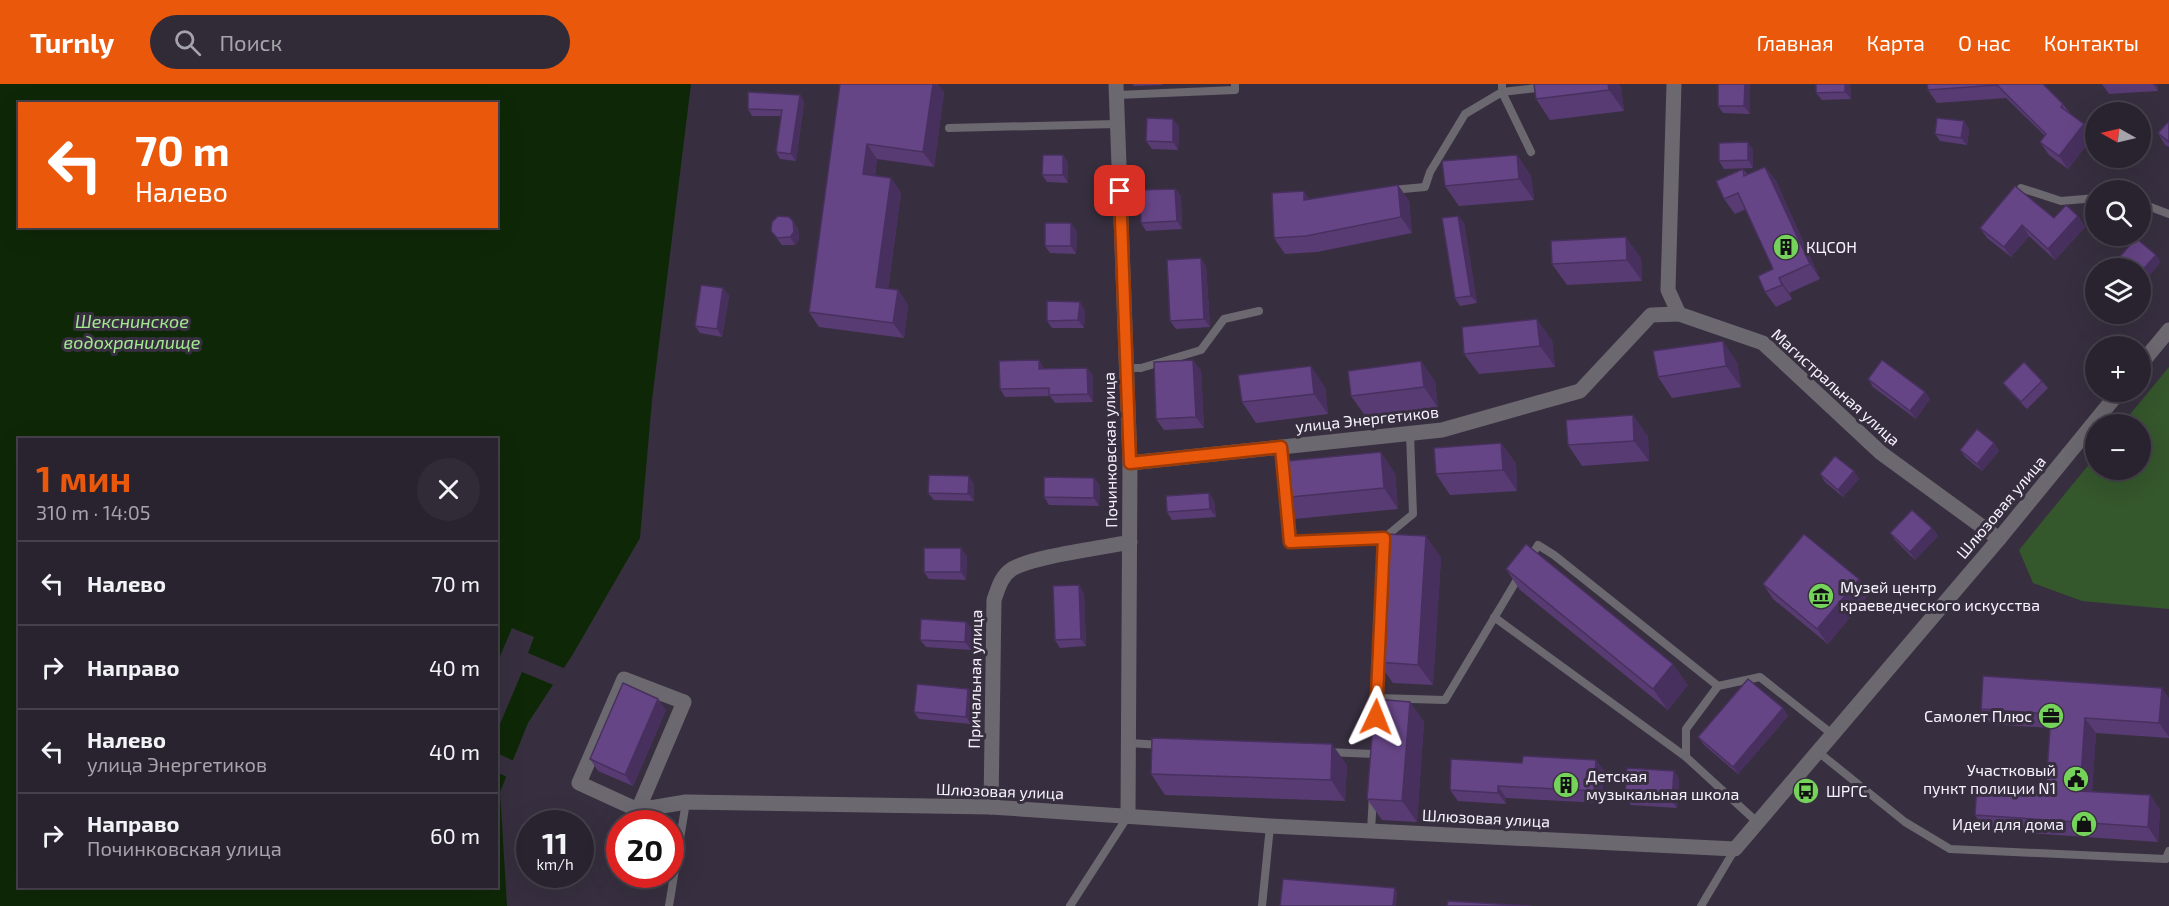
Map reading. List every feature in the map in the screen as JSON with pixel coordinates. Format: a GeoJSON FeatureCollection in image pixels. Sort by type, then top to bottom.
{"type":"FeatureCollection","features":[{"type":"Feature","properties":{"kind":"street"},"geometry":{"type":"LineString","coordinates":[[1674,84],[1668,290],[1679,314]]}},
{"type":"Feature","properties":{"kind":"street","name":"Починковская улица"},"geometry":{"type":"LineString","coordinates":[[1116,89],[1130,463],[1128,815]]}},
{"type":"Feature","properties":{"kind":"street","name":"улица Энергетиков"},"geometry":{"type":"LineString","coordinates":[[1130,463],[1282,453],[1442,430],[1580,391],[1651,315],[1679,314]]}},
{"type":"Feature","properties":{"kind":"street","name":"Магистральная улица"},"geometry":{"type":"LineString","coordinates":[[1679,314],[1763,343],[1881,453],[1999,539]]}},
{"type":"Feature","properties":{"kind":"street"},"geometry":{"type":"LineString","coordinates":[[2151,352],[2169,330]]}},
{"type":"Feature","properties":{"kind":"street","name":"Шлюзовая улица"},"geometry":{"type":"LineString","coordinates":[[638,810],[686,802],[991,807],[1270,826],[1735,849],[1999,539],[2111,402]]}},
{"type":"Feature","properties":{"kind":"street","name":"Причальная улица"},"geometry":{"type":"LineString","coordinates":[[991,807],[994,600],[1001,580],[1012,569],[1035,562],[1130,542]]}},
{"type":"Feature","properties":{"kind":"street"},"geometry":{"type":"LineString","coordinates":[[624,679],[684,702],[638,810],[579,783],[624,679]]}},
{"type":"Feature","properties":{"kind":"lane"},"geometry":{"type":"LineString","coordinates":[[1116,89],[1235,90],[1235,84]]}},
{"type":"Feature","properties":{"kind":"lane"},"geometry":{"type":"LineString","coordinates":[[1377,192],[1425,188],[1430,172],[1465,114],[1502,88],[1561,85]]}},
{"type":"Feature","properties":{"kind":"lane"},"geometry":{"type":"LineString","coordinates":[[1502,88],[1531,152]]}},
{"type":"Feature","properties":{"kind":"lane"},"geometry":{"type":"LineString","coordinates":[[949,128],[1117,124]]}},
{"type":"Feature","properties":{"kind":"lane"},"geometry":{"type":"LineString","coordinates":[[2020,188],[2061,201],[2085,199]]}},
{"type":"Feature","properties":{"kind":"lane"},"geometry":{"type":"LineString","coordinates":[[2151,207],[2169,214]]}},
{"type":"Feature","properties":{"kind":"lane"},"geometry":{"type":"LineString","coordinates":[[1126,368],[1141,368],[1201,350],[1224,319],[1259,311]]}},
{"type":"Feature","properties":{"kind":"lane"},"geometry":{"type":"LineString","coordinates":[[1285,483],[1290,542],[1384,538],[1413,514],[1410,434]]}},
{"type":"Feature","properties":{"kind":"lane"},"geometry":{"type":"LineString","coordinates":[[1376,709],[1384,538]]}},
{"type":"Feature","properties":{"kind":"lane"},"geometry":{"type":"LineString","coordinates":[[1377,698],[1445,700],[1538,545],[1718,686]]}},
{"type":"Feature","properties":{"kind":"lane"},"geometry":{"type":"LineString","coordinates":[[1494,617],[1686,757],[1757,822]]}},
{"type":"Feature","properties":{"kind":"lane"},"geometry":{"type":"LineString","coordinates":[[1686,757],[1686,729],[1718,686],[1760,677],[1832,734]]}},
{"type":"Feature","properties":{"kind":"lane"},"geometry":{"type":"LineString","coordinates":[[1129,743],[1175,745]]}},
{"type":"Feature","properties":{"kind":"lane"},"geometry":{"type":"LineString","coordinates":[[1374,765],[1375,743]]}},
{"type":"Feature","properties":{"kind":"lane"},"geometry":{"type":"LineString","coordinates":[[1817,751],[1905,822],[1950,849],[2166,859],[2169,851]]}},
{"type":"Feature","properties":{"kind":"lane"},"geometry":{"type":"LineString","coordinates":[[1316,752],[1374,754]]}},
{"type":"Feature","properties":{"kind":"lane"},"geometry":{"type":"LineString","coordinates":[[1371,831],[1373,787]]}},
{"type":"Feature","properties":{"kind":"lane"},"geometry":{"type":"LineString","coordinates":[[669,906],[686,802]]}},
{"type":"Feature","properties":{"kind":"lane"},"geometry":{"type":"LineString","coordinates":[[1070,906],[1128,815]]}},
{"type":"Feature","properties":{"kind":"lane"},"geometry":{"type":"LineString","coordinates":[[1263,906],[1270,826]]}},
{"type":"Feature","properties":{"kind":"lane"},"geometry":{"type":"LineString","coordinates":[[1701,906],[1735,849]]}},
{"type":"Feature","properties":{"kind":"shaded area"},"geometry":{"type":"Polygon","coordinates":[[[2169,367],[2169,609],[2082,601],[2033,583],[2019,550],[2085,469],[2085,480],[2151,480],[2151,414],[2130,414],[2140,402],[2151,402],[2151,389],[2169,367]]]}},
{"type":"Feature","properties":{"kind":"water","name":"Шекснинское водохранилище"},"geometry":{"type":"Polygon","coordinates":[[[0,84],[691,84],[652,400],[640,538],[573,654],[528,723],[500,792],[507,906],[0,906],[0,84]]]}},
{"type":"Feature","properties":{"kind":"pier"},"geometry":{"type":"Polygon","coordinates":[[[512,628],[534,637],[528,653],[566,669],[556,686],[522,672],[498,729],[498,661],[512,628]]]}},
{"type":"Feature","properties":{"kind":"pier"},"geometry":{"type":"Polygon","coordinates":[[[498,753],[516,762],[509,778],[498,772],[498,753]]]}},
{"type":"Feature","properties":{"kind":"building"},"geometry":{"type":"Polygon","coordinates":[[[840,84],[933,84],[923,152],[867,144],[863,174],[891,178],[876,287],[898,290],[893,323],[809,312],[840,84]]]}},
{"type":"Feature","properties":{"kind":"building"},"geometry":{"type":"Polygon","coordinates":[[[1534,84],[1608,84],[1609,90],[1536,99],[1534,84]]]}},
{"type":"Feature","properties":{"kind":"building"},"geometry":{"type":"Polygon","coordinates":[[[1718,84],[1745,84],[1744,106],[1718,106],[1718,84]]]}},
{"type":"Feature","properties":{"kind":"building"},"geometry":{"type":"Polygon","coordinates":[[[1816,84],[1845,84],[1845,92],[1816,93],[1816,84]]]}},
{"type":"Feature","properties":{"kind":"building"},"geometry":{"type":"Polygon","coordinates":[[[1927,84],[2043,84],[2063,104],[2061,107],[2084,124],[2059,156],[2040,142],[2046,134],[1997,85],[1928,90],[1927,84]]]}},
{"type":"Feature","properties":{"kind":"building"},"geometry":{"type":"Polygon","coordinates":[[[748,92],[800,95],[791,154],[776,152],[782,110],[748,109],[748,92]]]}},
{"type":"Feature","properties":{"kind":"building"},"geometry":{"type":"Polygon","coordinates":[[[1147,118],[1173,119],[1173,142],[1146,141],[1147,118]]]}},
{"type":"Feature","properties":{"kind":"building"},"geometry":{"type":"Polygon","coordinates":[[[1937,118],[1964,121],[1961,138],[1935,134],[1937,118]]]}},
{"type":"Feature","properties":{"kind":"building"},"geometry":{"type":"Polygon","coordinates":[[[2169,121],[2169,142],[2158,133],[2169,121]]]}},
{"type":"Feature","properties":{"kind":"building"},"geometry":{"type":"Polygon","coordinates":[[[1748,142],[1748,160],[1719,161],[1719,143],[1748,142]]]}},
{"type":"Feature","properties":{"kind":"building"},"geometry":{"type":"Polygon","coordinates":[[[1043,155],[1063,155],[1063,175],[1042,175],[1043,155]]]}},
{"type":"Feature","properties":{"kind":"building"},"geometry":{"type":"Polygon","coordinates":[[[1517,155],[1519,179],[1445,186],[1442,161],[1517,155]]]}},
{"type":"Feature","properties":{"kind":"building","name":"КЦСОН"},"geometry":{"type":"Polygon","coordinates":[[[1765,167],[1810,264],[1779,278],[1782,285],[1765,292],[1758,276],[1773,269],[1738,193],[1724,199],[1716,181],[1743,169],[1744,176],[1765,167]]]}},
{"type":"Feature","properties":{"kind":"building"},"geometry":{"type":"Polygon","coordinates":[[[1398,185],[1401,217],[1306,236],[1274,238],[1272,193],[1304,191],[1304,200],[1398,185]]]}},
{"type":"Feature","properties":{"kind":"building"},"geometry":{"type":"Polygon","coordinates":[[[2015,186],[2054,218],[2066,205],[2078,216],[2048,249],[2022,225],[2004,247],[1980,228],[2015,186]]]}},
{"type":"Feature","properties":{"kind":"building"},"geometry":{"type":"Polygon","coordinates":[[[1175,189],[1177,221],[1141,223],[1139,190],[1175,189]]]}},
{"type":"Feature","properties":{"kind":"building"},"geometry":{"type":"Polygon","coordinates":[[[778,216],[789,217],[793,221],[794,232],[790,237],[777,238],[771,231],[772,222],[778,216]]]}},
{"type":"Feature","properties":{"kind":"building"},"geometry":{"type":"Polygon","coordinates":[[[1458,216],[1471,296],[1455,298],[1442,218],[1458,216]]]}},
{"type":"Feature","properties":{"kind":"building"},"geometry":{"type":"Polygon","coordinates":[[[1045,223],[1071,223],[1071,246],[1045,246],[1045,223]]]}},
{"type":"Feature","properties":{"kind":"building"},"geometry":{"type":"Polygon","coordinates":[[[1626,237],[1627,260],[1552,264],[1551,241],[1626,237]]]}},
{"type":"Feature","properties":{"kind":"building"},"geometry":{"type":"Polygon","coordinates":[[[2129,246],[2145,246],[2156,255],[2151,261],[2151,258],[2119,258],[2129,246]]]}},
{"type":"Feature","properties":{"kind":"building"},"geometry":{"type":"Polygon","coordinates":[[[1201,258],[1204,319],[1170,321],[1167,260],[1201,258]]]}},
{"type":"Feature","properties":{"kind":"building"},"geometry":{"type":"Polygon","coordinates":[[[701,285],[723,288],[717,329],[695,326],[701,285]]]}},
{"type":"Feature","properties":{"kind":"building"},"geometry":{"type":"Polygon","coordinates":[[[1047,301],[1080,302],[1078,320],[1047,321],[1047,301]]]}},
{"type":"Feature","properties":{"kind":"building"},"geometry":{"type":"Polygon","coordinates":[[[1537,319],[1540,346],[1464,354],[1462,327],[1537,319]]]}},
{"type":"Feature","properties":{"kind":"building"},"geometry":{"type":"Polygon","coordinates":[[[1723,341],[1726,366],[1658,377],[1653,351],[1723,341]]]}},
{"type":"Feature","properties":{"kind":"building"},"geometry":{"type":"Polygon","coordinates":[[[1039,360],[1039,369],[1087,368],[1088,394],[1049,395],[1049,388],[1000,389],[999,361],[1039,360]]]}},
{"type":"Feature","properties":{"kind":"building"},"geometry":{"type":"Polygon","coordinates":[[[1193,360],[1196,417],[1156,419],[1154,362],[1193,360]]]}},
{"type":"Feature","properties":{"kind":"building"},"geometry":{"type":"Polygon","coordinates":[[[1882,360],[1925,392],[1910,411],[1868,379],[1882,360]]]}},
{"type":"Feature","properties":{"kind":"building"},"geometry":{"type":"Polygon","coordinates":[[[1421,361],[1424,387],[1351,396],[1348,371],[1421,361]]]}},
{"type":"Feature","properties":{"kind":"building"},"geometry":{"type":"Polygon","coordinates":[[[2024,362],[2042,381],[2021,402],[2003,383],[2024,362]]]}},
{"type":"Feature","properties":{"kind":"building"},"geometry":{"type":"Polygon","coordinates":[[[1311,366],[1314,394],[1242,402],[1238,375],[1311,366]]]}},
{"type":"Feature","properties":{"kind":"building"},"geometry":{"type":"Polygon","coordinates":[[[1633,415],[1634,441],[1568,445],[1566,420],[1633,415]]]}},
{"type":"Feature","properties":{"kind":"building"},"geometry":{"type":"Polygon","coordinates":[[[1977,429],[1994,443],[1977,464],[1960,450],[1977,429]]]}},
{"type":"Feature","properties":{"kind":"building"},"geometry":{"type":"Polygon","coordinates":[[[1501,443],[1503,470],[1436,474],[1434,448],[1501,443]]]}},
{"type":"Feature","properties":{"kind":"building"},"geometry":{"type":"Polygon","coordinates":[[[1381,452],[1384,488],[1280,498],[1276,462],[1381,452]]]}},
{"type":"Feature","properties":{"kind":"building"},"geometry":{"type":"Polygon","coordinates":[[[1835,456],[1854,471],[1838,490],[1820,474],[1835,456]]]}},
{"type":"Feature","properties":{"kind":"building"},"geometry":{"type":"Polygon","coordinates":[[[929,475],[969,476],[968,494],[928,493],[929,475]]]}},
{"type":"Feature","properties":{"kind":"building"},"geometry":{"type":"Polygon","coordinates":[[[1044,477],[1094,478],[1094,498],[1044,497],[1044,477]]]}},
{"type":"Feature","properties":{"kind":"building"},"geometry":{"type":"Polygon","coordinates":[[[1209,493],[1210,509],[1167,512],[1166,496],[1209,493]]]}},
{"type":"Feature","properties":{"kind":"building"},"geometry":{"type":"Polygon","coordinates":[[[1912,510],[1932,528],[1910,552],[1890,533],[1912,510]]]}},
{"type":"Feature","properties":{"kind":"building"},"geometry":{"type":"Polygon","coordinates":[[[1386,534],[1426,536],[1418,665],[1378,662],[1386,534]]]}},
{"type":"Feature","properties":{"kind":"building","name":"Музей центр краеведческого искусства"},"geometry":{"type":"Polygon","coordinates":[[[1804,534],[1859,579],[1817,629],[1763,584],[1804,534]]]}},
{"type":"Feature","properties":{"kind":"building"},"geometry":{"type":"Polygon","coordinates":[[[1526,544],[1673,664],[1653,689],[1506,569],[1526,544]]]}},
{"type":"Feature","properties":{"kind":"building"},"geometry":{"type":"Polygon","coordinates":[[[924,548],[961,548],[961,572],[924,572],[924,548]]]}},
{"type":"Feature","properties":{"kind":"building"},"geometry":{"type":"Polygon","coordinates":[[[1079,585],[1081,639],[1055,640],[1053,586],[1079,585]]]}},
{"type":"Feature","properties":{"kind":"building"},"geometry":{"type":"Polygon","coordinates":[[[921,619],[966,622],[965,642],[920,640],[921,619]]]}},
{"type":"Feature","properties":{"kind":"building"},"geometry":{"type":"Polygon","coordinates":[[[1983,676],[2162,688],[2159,723],[2085,718],[2080,791],[2150,795],[2148,827],[1975,815],[1977,784],[2046,788],[2051,714],[1981,709],[1983,676]]]}},
{"type":"Feature","properties":{"kind":"building"},"geometry":{"type":"Polygon","coordinates":[[[1748,679],[1783,708],[1733,767],[1698,737],[1748,679]]]}},
{"type":"Feature","properties":{"kind":"building"},"geometry":{"type":"Polygon","coordinates":[[[623,683],[658,699],[625,775],[590,759],[623,683]]]}},
{"type":"Feature","properties":{"kind":"building"},"geometry":{"type":"Polygon","coordinates":[[[917,684],[968,689],[966,717],[914,712],[917,684]]]}},
{"type":"Feature","properties":{"kind":"building"},"geometry":{"type":"Polygon","coordinates":[[[1375,699],[1410,702],[1402,801],[1367,799],[1375,699]]]}},
{"type":"Feature","properties":{"kind":"building"},"geometry":{"type":"Polygon","coordinates":[[[1152,738],[1332,744],[1331,780],[1151,774],[1152,738]]]}},
{"type":"Feature","properties":{"kind":"building"},"geometry":{"type":"Polygon","coordinates":[[[1523,756],[1596,760],[1594,791],[1498,786],[1498,793],[1450,790],[1451,759],[1522,763],[1523,756]]]}},
{"type":"Feature","properties":{"kind":"building"},"geometry":{"type":"Polygon","coordinates":[[[1627,768],[1674,771],[1672,801],[1625,798],[1627,768]]]}},
{"type":"Feature","properties":{"kind":"building"},"geometry":{"type":"Polygon","coordinates":[[[1283,879],[1395,888],[1393,906],[1280,906],[1283,879]]]}},
{"type":"Feature","properties":{"kind":"building"},"geometry":{"type":"Polygon","coordinates":[[[1448,901],[1532,906],[1447,906],[1448,901]]]}},
{"type":"Feature","properties":{"kind":"place","name":"КЦСОН"},"geometry":{"type":"Point","coordinates":[1786,247]}},
{"type":"Feature","properties":{"kind":"place","name":"Музей центр краеведческого искусства"},"geometry":{"type":"Point","coordinates":[1821,596]}},
{"type":"Feature","properties":{"kind":"place","name":"Самолет Плюс"},"geometry":{"type":"Point","coordinates":[2051,716]}},
{"type":"Feature","properties":{"kind":"place","name":"Участковый пункт полиции N1"},"geometry":{"type":"Point","coordinates":[2076,779]}},
{"type":"Feature","properties":{"kind":"place","name":"Детская музыкальная школа"},"geometry":{"type":"Point","coordinates":[1566,785]}},
{"type":"Feature","properties":{"kind":"place","name":"ШРГС"},"geometry":{"type":"Point","coordinates":[1806,791]}},
{"type":"Feature","properties":{"kind":"place","name":"Идеи для дома"},"geometry":{"type":"Point","coordinates":[2084,824]}},
{"type":"Feature","properties":{"kind":"route"},"geometry":{"type":"LineString","coordinates":[[1120,191],[1130,463],[1281,447],[1290,542],[1384,538],[1376,717]]}}]}
